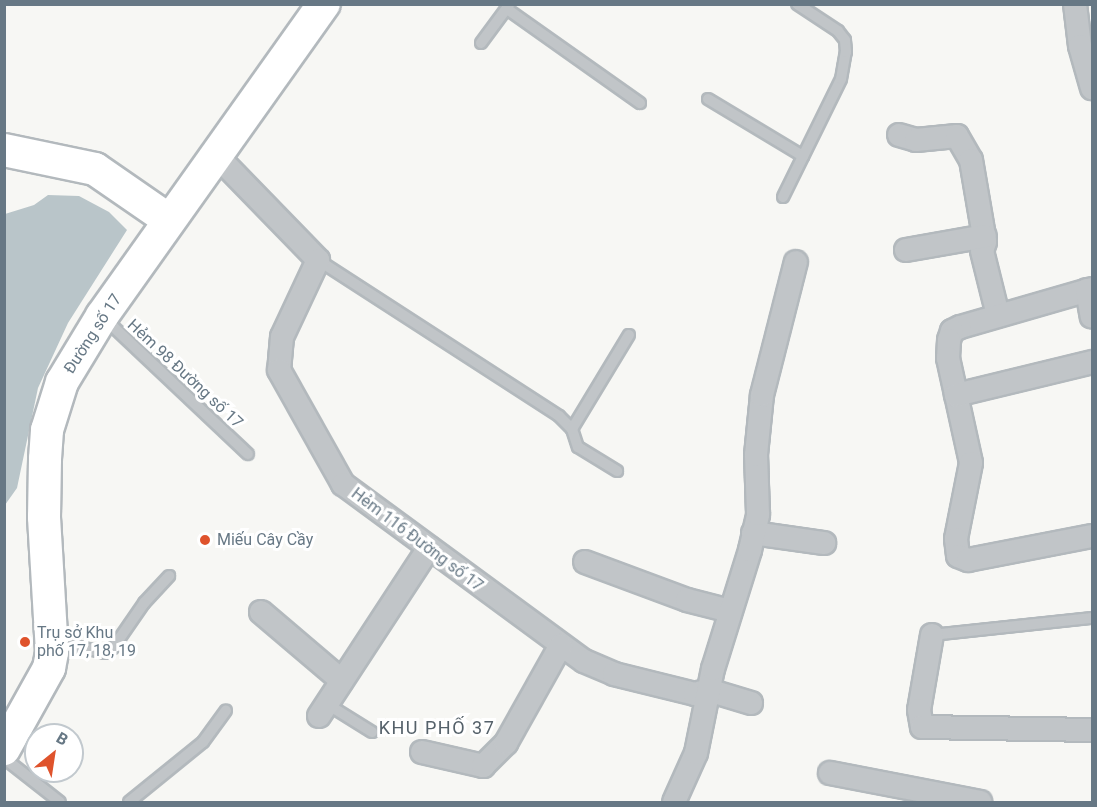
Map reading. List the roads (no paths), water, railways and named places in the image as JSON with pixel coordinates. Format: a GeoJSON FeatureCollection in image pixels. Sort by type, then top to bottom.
{"type":"FeatureCollection","features":[{"type":"Feature","properties":{"kind":"street"},"geometry":{"type":"LineString","coordinates":[[1075,4],[1080,46],[1092,88]]}},
{"type":"Feature","properties":{"kind":"street","name":"Đường số 17"},"geometry":{"type":"LineString","coordinates":[[4,749],[49,668],[52,640],[44,517],[47,430],[71,361],[321,6]]}},
{"type":"Feature","properties":{"kind":"street"},"geometry":{"type":"LineString","coordinates":[[898,135],[916,140],[957,136],[971,160],[985,236],[982,251],[998,315]]}},
{"type":"Feature","properties":{"kind":"street"},"geometry":{"type":"LineString","coordinates":[[4,150],[95,169],[131,189],[169,220]]}},
{"type":"Feature","properties":{"kind":"street"},"geometry":{"type":"LineString","coordinates":[[215,154],[318,260]]}},
{"type":"Feature","properties":{"kind":"street"},"geometry":{"type":"LineString","coordinates":[[906,250],[985,236]]}},
{"type":"Feature","properties":{"kind":"street","name":"Hẻm 116 Đường số 17"},"geometry":{"type":"LineString","coordinates":[[318,260],[282,338],[279,370],[343,484],[584,661],[614,674],[695,694],[708,690],[751,703]]}},
{"type":"Feature","properties":{"kind":"street"},"geometry":{"type":"LineString","coordinates":[[674,802],[696,753],[708,690],[758,514],[756,455],[762,394],[796,262]]}},
{"type":"Feature","properties":{"kind":"street"},"geometry":{"type":"LineString","coordinates":[[1092,317],[1090,290],[998,315],[952,331],[948,358],[970,463],[956,539],[958,556],[968,560],[1092,536]]}},
{"type":"Feature","properties":{"kind":"street"},"geometry":{"type":"LineString","coordinates":[[956,395],[1092,362]]}},
{"type":"Feature","properties":{"kind":"street"},"geometry":{"type":"LineString","coordinates":[[753,533],[824,543]]}},
{"type":"Feature","properties":{"kind":"street"},"geometry":{"type":"LineString","coordinates":[[323,710],[429,548]]}},
{"type":"Feature","properties":{"kind":"street"},"geometry":{"type":"LineString","coordinates":[[585,562],[687,600],[730,611]]}},
{"type":"Feature","properties":{"kind":"street"},"geometry":{"type":"LineString","coordinates":[[261,612],[342,681]]}},
{"type":"Feature","properties":{"kind":"street"},"geometry":{"type":"LineString","coordinates":[[932,635],[919,710],[922,727],[1092,730]]}},
{"type":"Feature","properties":{"kind":"street"},"geometry":{"type":"LineString","coordinates":[[422,752],[483,766],[506,743],[561,645]]}},
{"type":"Feature","properties":{"kind":"street"},"geometry":{"type":"LineString","coordinates":[[830,773],[980,802]]}},
{"type":"Feature","properties":{"kind":"lane"},"geometry":{"type":"LineString","coordinates":[[783,197],[841,79],[846,52],[845,40],[838,31],[797,4]]}},
{"type":"Feature","properties":{"kind":"lane"},"geometry":{"type":"LineString","coordinates":[[482,43],[508,7],[640,103]]}},
{"type":"Feature","properties":{"kind":"lane"},"geometry":{"type":"LineString","coordinates":[[708,99],[803,156]]}},
{"type":"Feature","properties":{"kind":"lane"},"geometry":{"type":"LineString","coordinates":[[318,260],[559,416],[572,429],[578,447],[617,471]]}},
{"type":"Feature","properties":{"kind":"lane","name":"Hẻm 98 Đường số 17"},"geometry":{"type":"LineString","coordinates":[[102,316],[248,454]]}},
{"type":"Feature","properties":{"kind":"lane"},"geometry":{"type":"LineString","coordinates":[[572,429],[629,335]]}},
{"type":"Feature","properties":{"kind":"lane"},"geometry":{"type":"LineString","coordinates":[[52,640],[105,653],[113,648],[144,603],[169,576]]}},
{"type":"Feature","properties":{"kind":"lane"},"geometry":{"type":"LineString","coordinates":[[932,635],[1092,618]]}},
{"type":"Feature","properties":{"kind":"lane"},"geometry":{"type":"LineString","coordinates":[[129,802],[204,742],[226,710]]}},
{"type":"Feature","properties":{"kind":"lane"},"geometry":{"type":"LineString","coordinates":[[323,710],[372,732]]}},
{"type":"Feature","properties":{"kind":"lane"},"geometry":{"type":"LineString","coordinates":[[4,758],[60,802]]}},
{"type":"Feature","properties":{"kind":"place","name":"Miếu Cây Cầy"},"geometry":{"type":"Point","coordinates":[205,540]}},
{"type":"Feature","properties":{"kind":"place","name":"Trụ sở Khu phố 17, 18, 19"},"geometry":{"type":"Point","coordinates":[25,642]}},
{"type":"Feature","properties":{"kind":"district","name":"KHU PHỐ 37"},"geometry":{"type":"Point","coordinates":[437,728]}}]}
